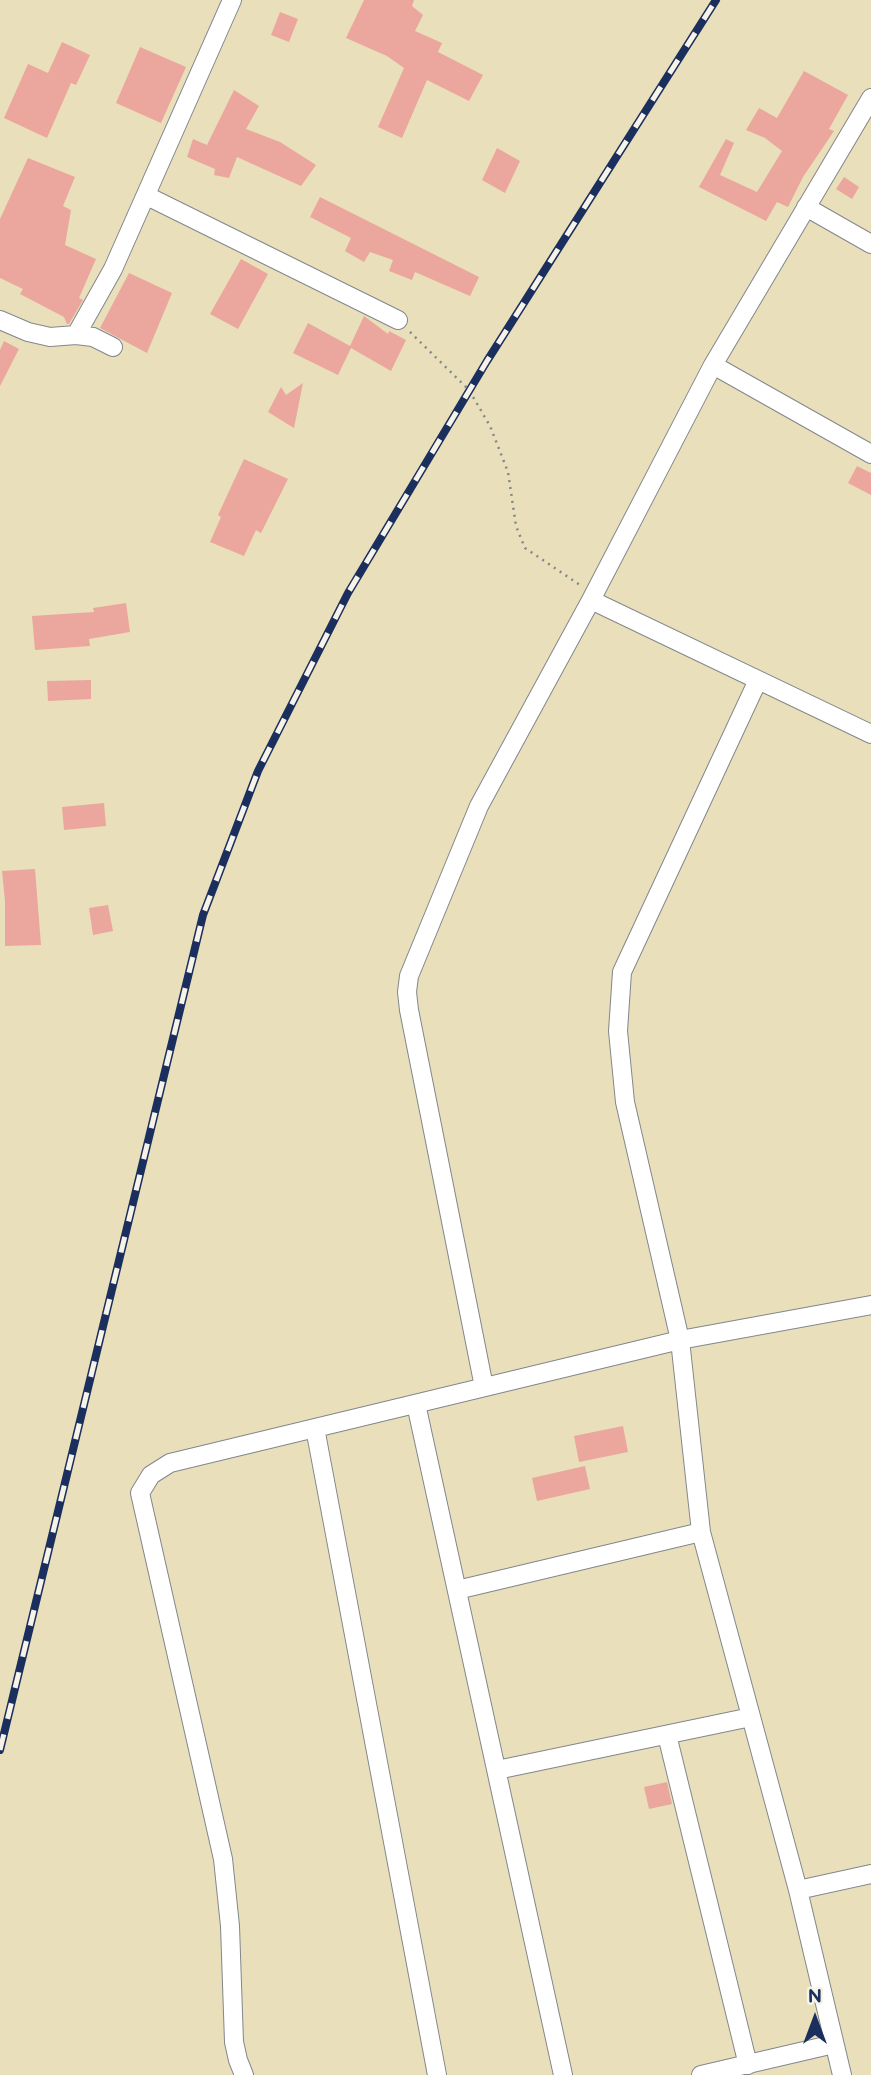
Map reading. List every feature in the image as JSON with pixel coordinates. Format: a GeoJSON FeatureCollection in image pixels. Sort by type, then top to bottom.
{"type":"FeatureCollection","features":[{"type":"Feature","properties":{"kind":"street"},"geometry":{"type":"LineString","coordinates":[[76,335],[113,269],[147,196],[232,0]]}},
{"type":"Feature","properties":{"kind":"street"},"geometry":{"type":"LineString","coordinates":[[484,1387],[407,992],[409,976],[479,806],[591,600],[713,365],[871,97]]}},
{"type":"Feature","properties":{"kind":"street"},"geometry":{"type":"LineString","coordinates":[[147,196],[398,320]]}},
{"type":"Feature","properties":{"kind":"street"},"geometry":{"type":"LineString","coordinates":[[806,207],[871,244]]}},
{"type":"Feature","properties":{"kind":"street"},"geometry":{"type":"LineString","coordinates":[[0,320],[28,332],[50,337],[93,337],[113,347]]}},
{"type":"Feature","properties":{"kind":"street"},"geometry":{"type":"LineString","coordinates":[[713,365],[871,454]]}},
{"type":"Feature","properties":{"kind":"street"},"geometry":{"type":"LineString","coordinates":[[591,600],[871,734]]}},
{"type":"Feature","properties":{"kind":"street"},"geometry":{"type":"LineString","coordinates":[[758,680],[622,972],[618,1031],[625,1102],[680,1340],[701,1532],[798,1890],[842,2075]]}},
{"type":"Feature","properties":{"kind":"street"},"geometry":{"type":"LineString","coordinates":[[244,2075],[234,2042],[229,1913],[223,1858],[140,1493],[151,1475],[170,1463],[680,1340],[871,1305]]}},
{"type":"Feature","properties":{"kind":"street"},"geometry":{"type":"LineString","coordinates":[[416,1404],[563,2075]]}},
{"type":"Feature","properties":{"kind":"street"},"geometry":{"type":"LineString","coordinates":[[315,1428],[437,2075]]}},
{"type":"Feature","properties":{"kind":"street"},"geometry":{"type":"LineString","coordinates":[[457,1590],[701,1532]]}},
{"type":"Feature","properties":{"kind":"street"},"geometry":{"type":"LineString","coordinates":[[497,1770],[751,1717]]}},
{"type":"Feature","properties":{"kind":"street"},"geometry":{"type":"LineString","coordinates":[[667,1735],[748,2065]]}},
{"type":"Feature","properties":{"kind":"street"},"geometry":{"type":"LineString","coordinates":[[798,1890],[871,1874]]}},
{"type":"Feature","properties":{"kind":"street"},"geometry":{"type":"LineString","coordinates":[[701,2075],[834,2044]]}},
{"type":"Feature","properties":{"kind":"path"},"geometry":{"type":"LineString","coordinates":[[398,320],[469,390],[490,426],[508,472],[516,526],[525,548],[578,583],[591,600]]}},
{"type":"Feature","properties":{"kind":"building"},"geometry":{"type":"Polygon","coordinates":[[[364,0],[414,0],[412,6],[423,15],[415,31],[442,43],[438,52],[483,75],[469,101],[427,80],[402,138],[378,127],[404,68],[387,56],[346,38],[364,0]]]}},
{"type":"Feature","properties":{"kind":"building"},"geometry":{"type":"Polygon","coordinates":[[[280,12],[298,19],[289,42],[271,35],[280,12]]]}},
{"type":"Feature","properties":{"kind":"building"},"geometry":{"type":"Polygon","coordinates":[[[62,42],[90,55],[76,85],[71,83],[47,138],[4,118],[28,64],[48,73],[62,42]]]}},
{"type":"Feature","properties":{"kind":"building"},"geometry":{"type":"Polygon","coordinates":[[[140,47],[186,67],[161,123],[116,103],[140,47]]]}},
{"type":"Feature","properties":{"kind":"building"},"geometry":{"type":"Polygon","coordinates":[[[804,71],[848,95],[829,129],[834,131],[803,177],[788,207],[777,202],[766,221],[699,187],[726,139],[734,143],[720,175],[757,192],[782,151],[765,138],[746,130],[759,108],[777,118],[804,71]]]}},
{"type":"Feature","properties":{"kind":"building"},"geometry":{"type":"Polygon","coordinates":[[[234,90],[259,106],[246,129],[280,142],[316,165],[301,186],[237,157],[229,178],[214,175],[215,169],[187,157],[193,139],[207,145],[234,90]]]}},
{"type":"Feature","properties":{"kind":"building"},"geometry":{"type":"Polygon","coordinates":[[[497,148],[520,161],[505,193],[482,180],[497,148]]]}},
{"type":"Feature","properties":{"kind":"building"},"geometry":{"type":"Polygon","coordinates":[[[28,158],[75,177],[63,206],[71,210],[65,245],[96,259],[79,298],[83,300],[69,324],[64,317],[20,294],[23,289],[0,278],[0,219],[28,158]]]}},
{"type":"Feature","properties":{"kind":"building"},"geometry":{"type":"Polygon","coordinates":[[[844,177],[859,187],[852,199],[836,189],[844,177]]]}},
{"type":"Feature","properties":{"kind":"building"},"geometry":{"type":"Polygon","coordinates":[[[320,197],[479,277],[470,296],[415,272],[412,280],[389,271],[393,260],[370,252],[364,262],[345,251],[351,238],[310,217],[320,197]]]}},
{"type":"Feature","properties":{"kind":"building"},"geometry":{"type":"Polygon","coordinates":[[[241,259],[268,274],[238,329],[210,314],[241,259]]]}},
{"type":"Feature","properties":{"kind":"building"},"geometry":{"type":"Polygon","coordinates":[[[129,273],[172,293],[147,353],[100,328],[129,273]]]}},
{"type":"Feature","properties":{"kind":"building"},"geometry":{"type":"Polygon","coordinates":[[[364,316],[388,334],[389,331],[406,340],[391,371],[351,348],[338,375],[293,353],[308,323],[350,346],[364,316]]]}},
{"type":"Feature","properties":{"kind":"building"},"geometry":{"type":"Polygon","coordinates":[[[4,341],[19,349],[0,386],[0,350],[4,341]]]}},
{"type":"Feature","properties":{"kind":"building"},"geometry":{"type":"Polygon","coordinates":[[[303,383],[294,428],[268,412],[281,387],[286,395],[303,383]]]}},
{"type":"Feature","properties":{"kind":"building"},"geometry":{"type":"Polygon","coordinates":[[[244,459],[288,479],[261,533],[256,530],[244,556],[210,542],[221,517],[218,515],[244,459]]]}},
{"type":"Feature","properties":{"kind":"building"},"geometry":{"type":"Polygon","coordinates":[[[857,466],[871,473],[871,495],[848,483],[857,466]]]}},
{"type":"Feature","properties":{"kind":"building"},"geometry":{"type":"Polygon","coordinates":[[[126,603],[130,632],[89,639],[90,646],[35,650],[32,616],[94,612],[93,608],[126,603]]]}},
{"type":"Feature","properties":{"kind":"building"},"geometry":{"type":"Polygon","coordinates":[[[91,680],[91,699],[48,701],[47,681],[91,680]]]}},
{"type":"Feature","properties":{"kind":"building"},"geometry":{"type":"Polygon","coordinates":[[[104,803],[106,826],[64,830],[62,807],[104,803]]]}},
{"type":"Feature","properties":{"kind":"building"},"geometry":{"type":"Polygon","coordinates":[[[35,869],[41,945],[5,946],[2,871],[35,869]]]}},
{"type":"Feature","properties":{"kind":"building"},"geometry":{"type":"Polygon","coordinates":[[[108,905],[113,931],[93,935],[89,908],[108,905]]]}},
{"type":"Feature","properties":{"kind":"building"},"geometry":{"type":"Polygon","coordinates":[[[623,1426],[628,1452],[579,1462],[574,1436],[623,1426]]]}},
{"type":"Feature","properties":{"kind":"building"},"geometry":{"type":"Polygon","coordinates":[[[585,1466],[590,1489],[537,1501],[532,1478],[585,1466]]]}},
{"type":"Feature","properties":{"kind":"building"},"geometry":{"type":"Polygon","coordinates":[[[667,1782],[672,1804],[649,1809],[644,1787],[667,1782]]]}},
{"type":"Feature","properties":{"kind":"railway"},"geometry":{"type":"LineString","coordinates":[[0,1750],[203,915],[258,771],[348,593],[487,361],[716,0]]}}]}
